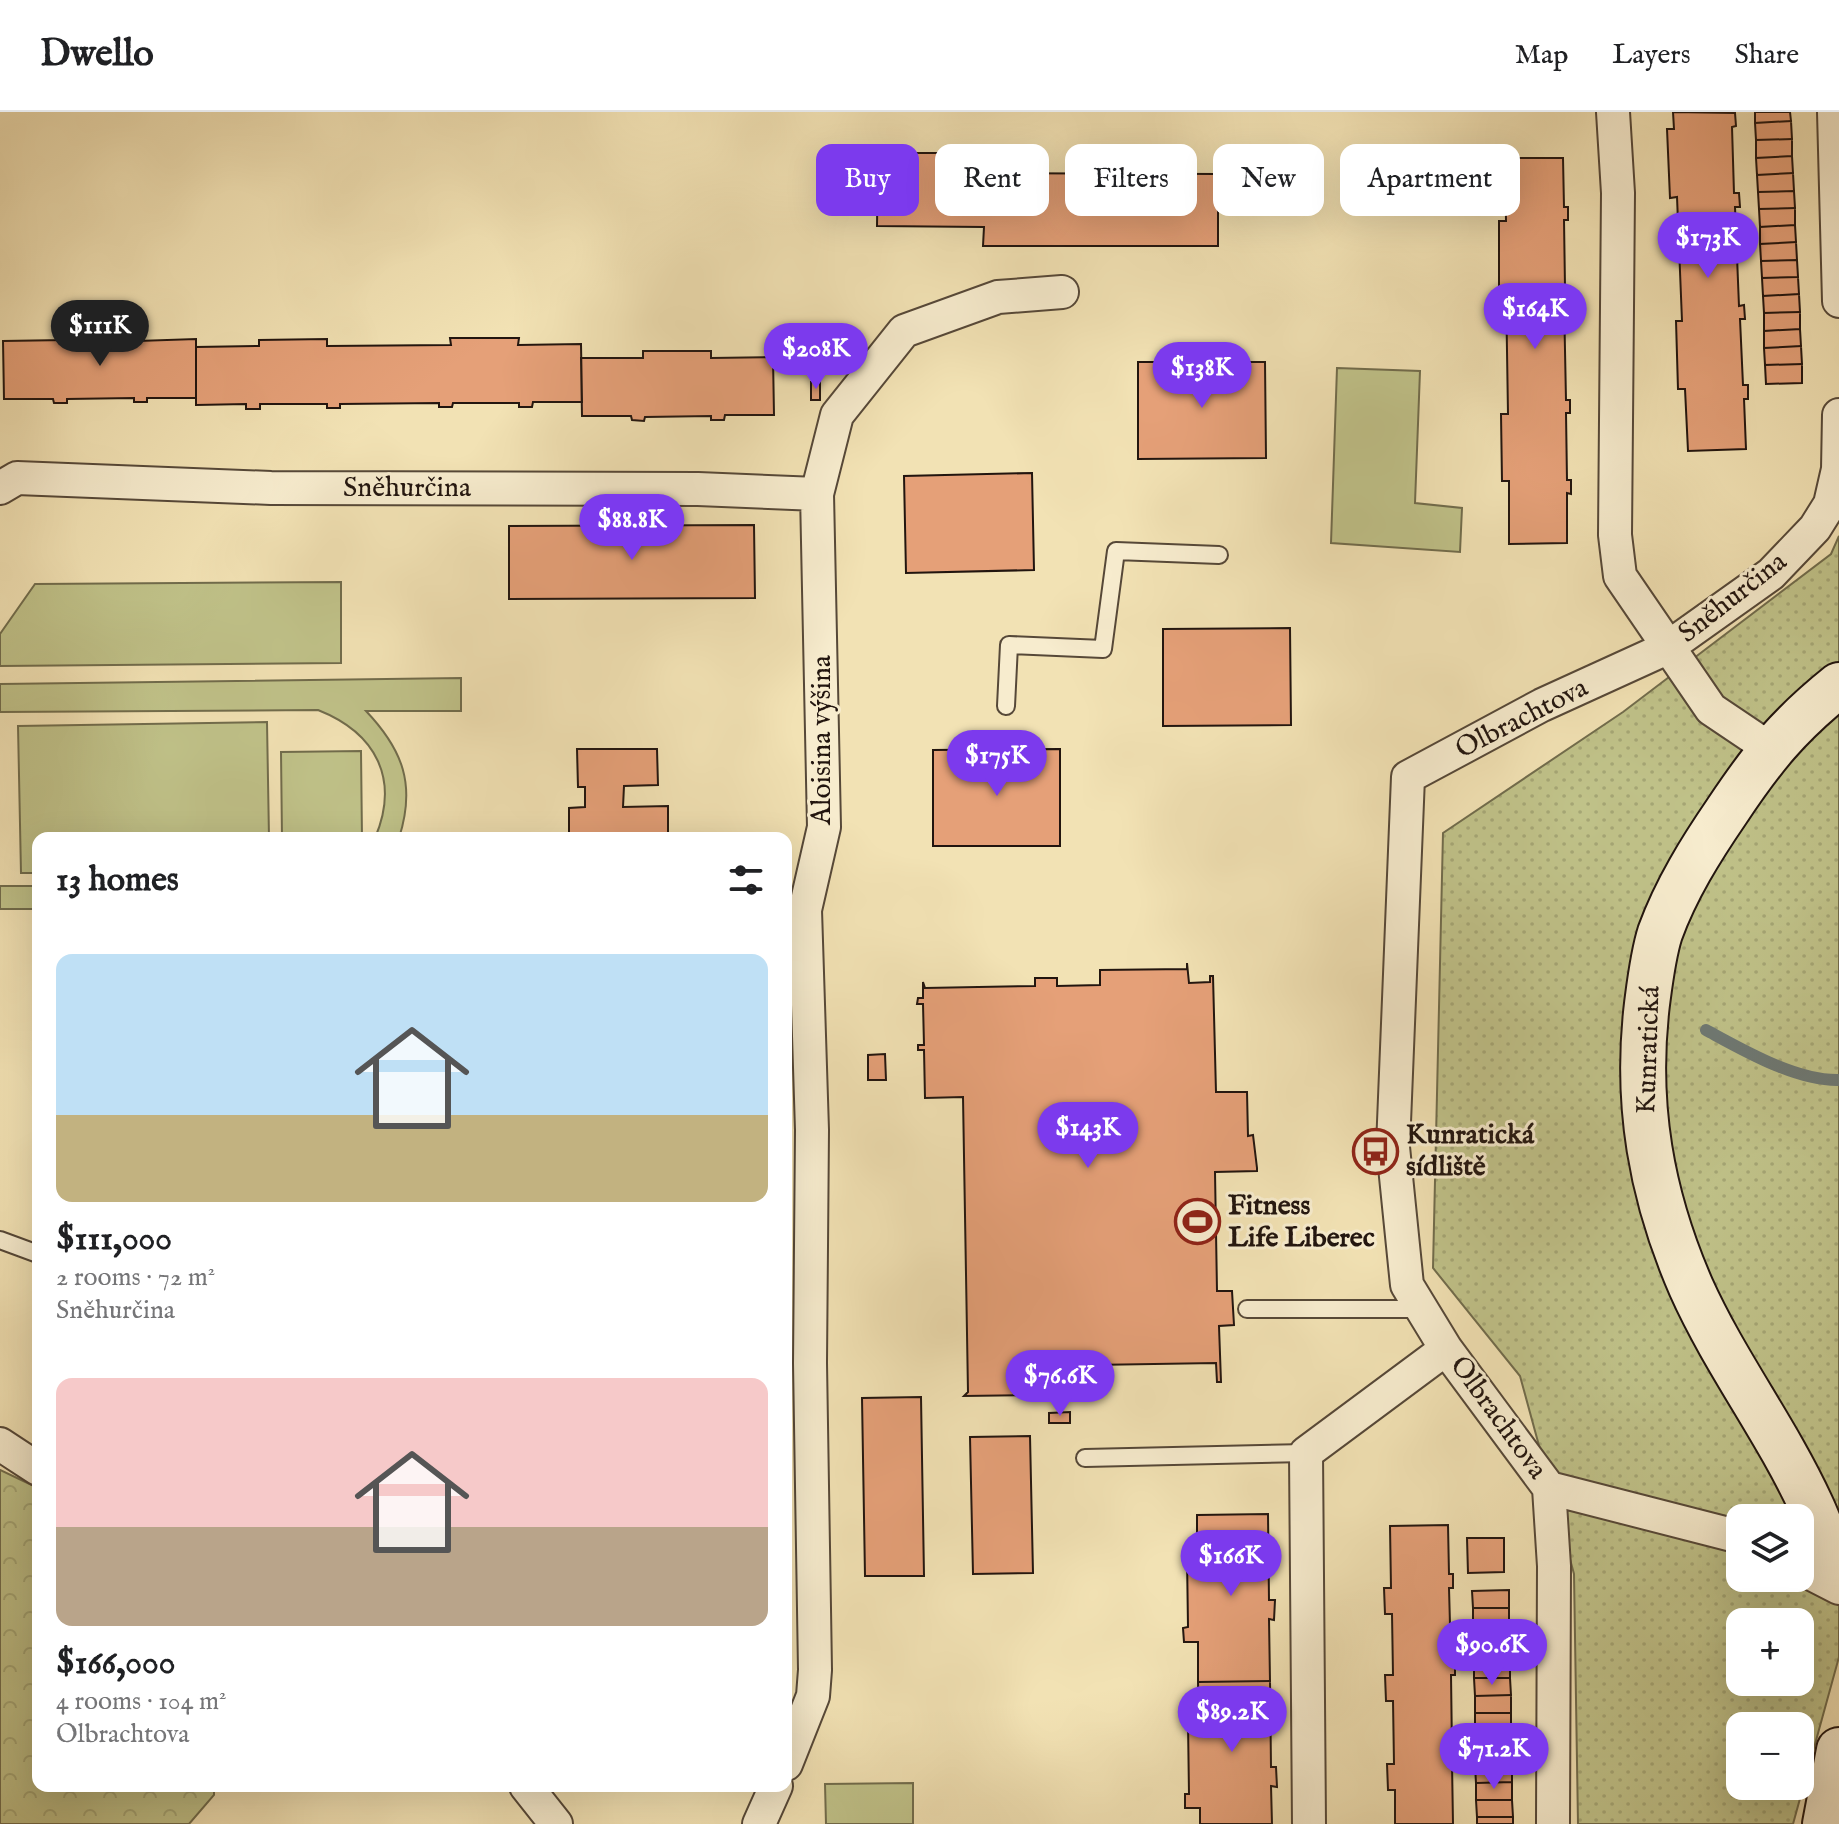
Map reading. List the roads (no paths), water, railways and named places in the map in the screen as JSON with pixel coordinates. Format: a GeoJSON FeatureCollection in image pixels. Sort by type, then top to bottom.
{"type":"FeatureCollection","features":[{"type":"Feature","properties":{"kind":"street"},"geometry":{"type":"LineString","coordinates":[[1613,112],[1618,193],[1615,535],[1620,576],[1711,709],[1769,748]]}},
{"type":"Feature","properties":{"kind":"street"},"geometry":{"type":"LineString","coordinates":[[1834,112],[1839,301]]}},
{"type":"Feature","properties":{"kind":"street","name":"Aloisina výšina"},"geometry":{"type":"LineString","coordinates":[[792,1749],[813,1696],[815,1670],[810,1363],[812,1130],[805,910],[824,827],[817,494],[837,415],[904,331],[998,297],[1062,292]]}},
{"type":"Feature","properties":{"kind":"street","name":"Sněhurčina"},"geometry":{"type":"LineString","coordinates":[[1667,648],[1771,574],[1815,528],[1830,504],[1835,480],[1839,415]]}},
{"type":"Feature","properties":{"kind":"street","name":"Sněhurčina"},"geometry":{"type":"LineString","coordinates":[[0,488],[17,478],[271,488],[698,489],[817,494]]}},
{"type":"Feature","properties":{"kind":"street","name":"Olbrachtova"},"geometry":{"type":"LineString","coordinates":[[1553,1824],[1554,1566],[1549,1488],[1446,1349],[1407,1285],[1393,1147],[1408,777],[1542,705],[1667,648]]}},
{"type":"Feature","properties":{"kind":"street","name":"Kunratická"},"geometry":{"type":"LineString","coordinates":[[1839,685],[1769,748],[1698,854],[1659,935],[1644,1031],[1642,1092],[1648,1158],[1665,1221],[1691,1286],[1719,1345],[1811,1504],[1839,1578]]}},
{"type":"Feature","properties":{"kind":"street","name":"Olbrachtova"},"geometry":{"type":"LineString","coordinates":[[1306,1453],[1446,1349]]}},
{"type":"Feature","properties":{"kind":"street"},"geometry":{"type":"LineString","coordinates":[[0,1444],[32,1465]]}},
{"type":"Feature","properties":{"kind":"street"},"geometry":{"type":"LineString","coordinates":[[1306,1453],[1309,1824]]}},
{"type":"Feature","properties":{"kind":"street","name":"Olbrachtova"},"geometry":{"type":"LineString","coordinates":[[1549,1488],[1726,1533]]}},
{"type":"Feature","properties":{"kind":"street"},"geometry":{"type":"LineString","coordinates":[[1814,1575],[1839,1588]]}},
{"type":"Feature","properties":{"kind":"street"},"geometry":{"type":"LineString","coordinates":[[1825,1824],[1839,1750]]}},
{"type":"Feature","properties":{"kind":"street"},"geometry":{"type":"LineString","coordinates":[[531,1792],[556,1824]]}},
{"type":"Feature","properties":{"kind":"street"},"geometry":{"type":"LineString","coordinates":[[759,1824],[773,1792]]}},
{"type":"Feature","properties":{"kind":"lane"},"geometry":{"type":"LineString","coordinates":[[1006,706],[1009,645],[1103,649],[1116,551],[1219,555]]}},
{"type":"Feature","properties":{"kind":"lane"},"geometry":{"type":"LineString","coordinates":[[0,1240],[32,1252]]}},
{"type":"Feature","properties":{"kind":"lane"},"geometry":{"type":"LineString","coordinates":[[1247,1309],[1421,1309]]}},
{"type":"Feature","properties":{"kind":"lane"},"geometry":{"type":"LineString","coordinates":[[1085,1458],[1306,1453]]}},
{"type":"Feature","properties":{"kind":"waterway"},"geometry":{"type":"LineString","coordinates":[[1706,1030],[1788,1070],[1839,1080]]}},
{"type":"Feature","properties":{"kind":"place","name":"Kunratická sídliště"},"geometry":{"type":"Point","coordinates":[1375,1151]}},
{"type":"Feature","properties":{"kind":"place","name":"Fitness Life Liberec"},"geometry":{"type":"Point","coordinates":[1197,1222]}}]}
